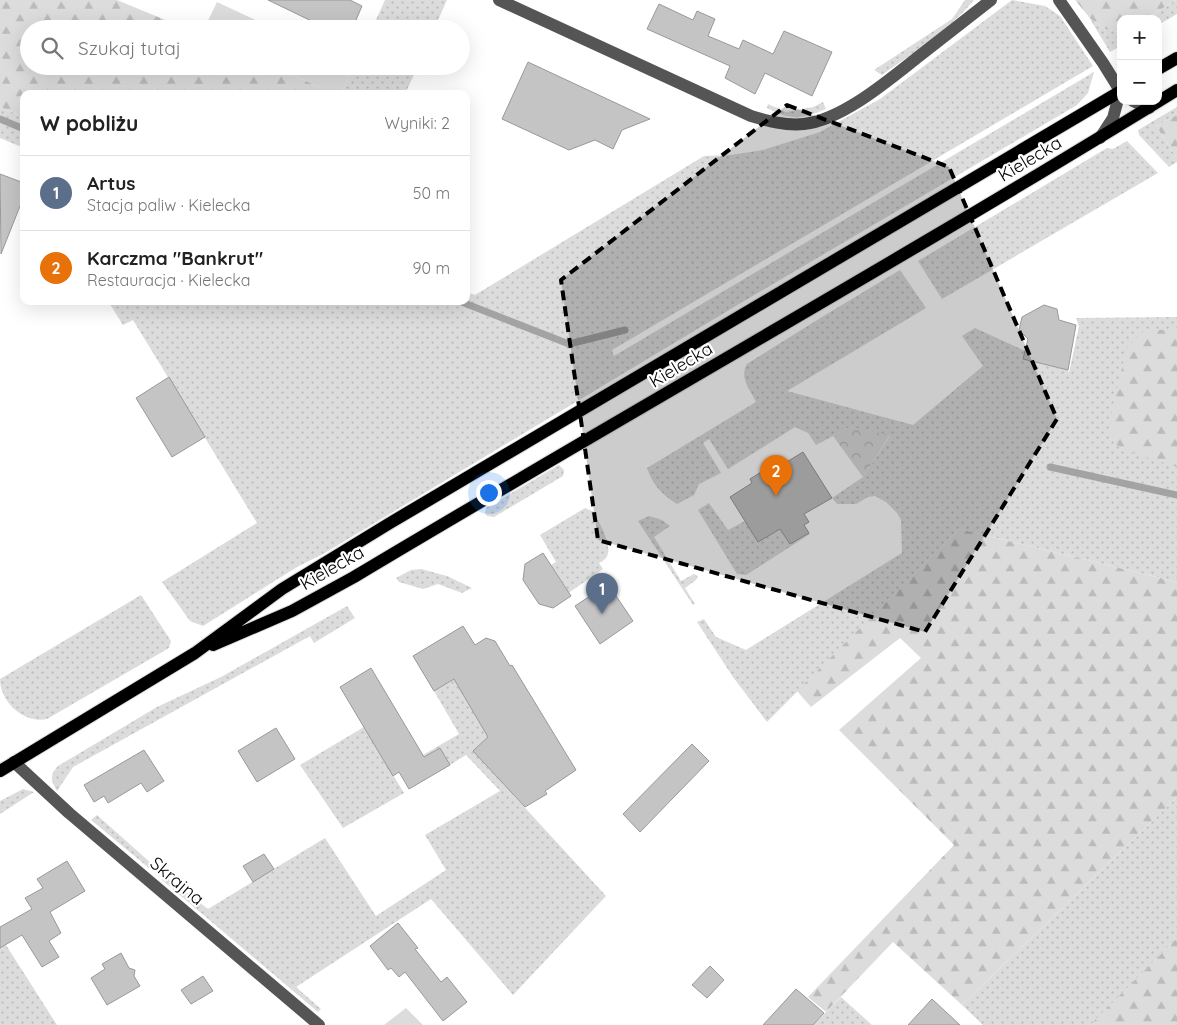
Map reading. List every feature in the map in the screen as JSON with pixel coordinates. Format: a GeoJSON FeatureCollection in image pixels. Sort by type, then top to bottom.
{"type":"FeatureCollection","features":[{"type":"Feature","properties":{"kind":"main road"},"geometry":{"type":"LineString","coordinates":[[1162,67],[1177,58]]}},
{"type":"Feature","properties":{"kind":"main road","name":"Kielecka"},"geometry":{"type":"LineString","coordinates":[[195,653],[292,611],[354,577],[463,511],[665,395],[1100,138],[1177,90]]}},
{"type":"Feature","properties":{"kind":"main road","name":"Kielecka"},"geometry":{"type":"LineString","coordinates":[[0,771],[195,653],[282,589],[382,528],[1117,94]]}},
{"type":"Feature","properties":{"kind":"street"},"geometry":{"type":"LineString","coordinates":[[499,0],[751,116],[771,122],[804,124],[822,120],[873,92],[991,0]]}},
{"type":"Feature","properties":{"kind":"street"},"geometry":{"type":"LineString","coordinates":[[1059,0],[1103,63],[1117,87]]}},
{"type":"Feature","properties":{"kind":"street"},"geometry":{"type":"LineString","coordinates":[[1100,138],[1113,118],[1117,103]]}},
{"type":"Feature","properties":{"kind":"street"},"geometry":{"type":"LineString","coordinates":[[1142,105],[1149,108]]}},
{"type":"Feature","properties":{"kind":"street","name":"Skrajna"},"geometry":{"type":"LineString","coordinates":[[14,762],[69,813],[319,1025]]}},
{"type":"Feature","properties":{"kind":"highlighted area"},"geometry":{"type":"Polygon","coordinates":[[[787,105],[949,167],[1057,419],[925,632],[598,540],[561,280],[787,105]]]}},
{"type":"Feature","properties":{"kind":"green space"},"geometry":{"type":"Polygon","coordinates":[[[0,0],[117,0],[165,20],[20,20],[20,75],[293,75],[325,90],[20,90],[20,115],[0,107],[0,0]]]}},
{"type":"Feature","properties":{"kind":"green space"},"geometry":{"type":"Polygon","coordinates":[[[385,0],[447,0],[438,20],[376,20],[385,0]]]}},
{"type":"Feature","properties":{"kind":"green space"},"geometry":{"type":"Polygon","coordinates":[[[965,0],[974,0],[953,22],[930,41],[882,75],[874,70],[952,19],[965,0]]]}},
{"type":"Feature","properties":{"kind":"green space"},"geometry":{"type":"Polygon","coordinates":[[[1012,0],[1045,6],[1060,16],[1093,66],[612,350],[614,356],[1094,72],[1088,93],[1077,105],[739,304],[323,554],[297,567],[203,626],[190,621],[162,582],[257,523],[133,320],[123,325],[110,305],[470,305],[470,293],[475,295],[704,156],[731,155],[763,150],[820,132],[880,99],[1012,0]]]}},
{"type":"Feature","properties":{"kind":"green space"},"geometry":{"type":"Polygon","coordinates":[[[1075,0],[1176,0],[1152,15],[1117,15],[1117,31],[1100,26],[1089,17],[1075,0]]]}},
{"type":"Feature","properties":{"kind":"green space"},"geometry":{"type":"Polygon","coordinates":[[[1177,0],[1177,14],[1162,23],[1162,15],[1152,15],[1177,0]]]}},
{"type":"Feature","properties":{"kind":"green space"},"geometry":{"type":"Polygon","coordinates":[[[217,2],[256,20],[208,20],[217,2]]]}},
{"type":"Feature","properties":{"kind":"green space"},"geometry":{"type":"Polygon","coordinates":[[[1087,14],[1106,29],[1117,31],[1117,48],[1110,52],[1087,14]]]}},
{"type":"Feature","properties":{"kind":"green space"},"geometry":{"type":"Polygon","coordinates":[[[293,75],[350,75],[343,90],[325,90],[293,75]]]}},
{"type":"Feature","properties":{"kind":"green space"},"geometry":{"type":"Polygon","coordinates":[[[350,75],[414,75],[407,90],[343,90],[350,75]]]}},
{"type":"Feature","properties":{"kind":"green space"},"geometry":{"type":"Polygon","coordinates":[[[823,102],[826,109],[803,117],[790,117],[767,108],[768,104],[786,112],[813,107],[823,102]]]}},
{"type":"Feature","properties":{"kind":"green space"},"geometry":{"type":"Polygon","coordinates":[[[0,107],[20,115],[20,146],[0,138],[0,107]]]}},
{"type":"Feature","properties":{"kind":"green space"},"geometry":{"type":"Polygon","coordinates":[[[1177,107],[1177,115],[1156,126],[1177,158],[1177,162],[1169,167],[1139,135],[1138,130],[1177,107]]]}},
{"type":"Feature","properties":{"kind":"green space"},"geometry":{"type":"Polygon","coordinates":[[[1177,115],[1177,158],[1156,126],[1177,115]]]}},
{"type":"Feature","properties":{"kind":"green space"},"geometry":{"type":"Polygon","coordinates":[[[1127,141],[1158,173],[942,299],[918,261],[1107,148],[1113,149],[1127,141]]]}},
{"type":"Feature","properties":{"kind":"green space"},"geometry":{"type":"Polygon","coordinates":[[[900,270],[926,308],[787,391],[913,425],[983,366],[962,336],[975,328],[1025,351],[1023,359],[1068,370],[1069,373],[1079,326],[1076,318],[1177,317],[1177,582],[959,529],[767,722],[733,677],[697,622],[704,619],[716,637],[746,650],[902,553],[901,520],[886,502],[875,496],[868,497],[856,504],[837,504],[832,498],[863,477],[890,436],[850,427],[816,445],[808,433],[795,427],[728,469],[709,439],[703,443],[721,473],[699,484],[694,495],[677,504],[658,489],[647,468],[756,402],[745,379],[744,374],[747,364],[900,270]]]}},
{"type":"Feature","properties":{"kind":"green space"},"geometry":{"type":"Polygon","coordinates":[[[1177,328],[1177,467],[1121,449],[1111,439],[1112,410],[1127,347],[1142,332],[1177,328]]]}},
{"type":"Feature","properties":{"kind":"green space"},"geometry":{"type":"Polygon","coordinates":[[[850,427],[890,435],[863,477],[833,436],[850,427]]]}},
{"type":"Feature","properties":{"kind":"green space"},"geometry":{"type":"Polygon","coordinates":[[[559,465],[564,470],[563,476],[494,517],[487,516],[485,513],[486,508],[559,465]]]}},
{"type":"Feature","properties":{"kind":"green space"},"geometry":{"type":"Polygon","coordinates":[[[709,503],[728,530],[745,521],[758,542],[780,529],[790,544],[810,534],[746,575],[737,574],[698,510],[709,503]]]}},
{"type":"Feature","properties":{"kind":"green space"},"geometry":{"type":"Polygon","coordinates":[[[585,508],[594,512],[604,532],[607,540],[608,554],[599,563],[603,569],[567,594],[565,591],[567,589],[551,565],[556,562],[540,535],[585,508]]]}},
{"type":"Feature","properties":{"kind":"green space"},"geometry":{"type":"Polygon","coordinates":[[[649,516],[662,520],[670,526],[654,537],[681,581],[694,574],[698,576],[696,580],[685,588],[695,604],[693,605],[638,521],[649,516]]]}},
{"type":"Feature","properties":{"kind":"green space"},"geometry":{"type":"Polygon","coordinates":[[[959,529],[1177,582],[1177,797],[962,1005],[893,942],[826,1012],[808,997],[954,845],[839,730],[921,658],[900,638],[811,707],[797,691],[959,529]]]}},
{"type":"Feature","properties":{"kind":"green space"},"geometry":{"type":"Polygon","coordinates":[[[421,569],[447,576],[472,588],[462,593],[438,584],[423,589],[399,582],[396,578],[411,570],[421,569]]]}},
{"type":"Feature","properties":{"kind":"green space"},"geometry":{"type":"Polygon","coordinates":[[[141,595],[171,641],[169,648],[47,719],[38,720],[30,718],[15,710],[4,696],[0,679],[141,595]]]}},
{"type":"Feature","properties":{"kind":"green space"},"geometry":{"type":"Polygon","coordinates":[[[347,606],[355,618],[314,643],[310,636],[73,767],[57,791],[53,784],[52,775],[58,766],[157,707],[221,677],[347,606]]]}},
{"type":"Feature","properties":{"kind":"green space"},"geometry":{"type":"Polygon","coordinates":[[[454,679],[488,737],[473,751],[606,896],[513,995],[431,899],[296,987],[321,1009],[318,1012],[161,879],[165,876],[208,909],[325,838],[376,916],[446,870],[425,835],[500,791],[466,755],[450,765],[440,748],[424,757],[423,755],[459,734],[434,691],[454,679]]]}},
{"type":"Feature","properties":{"kind":"green space"},"geometry":{"type":"Polygon","coordinates":[[[364,727],[404,793],[343,828],[300,765],[364,727]]]}},
{"type":"Feature","properties":{"kind":"green space"},"geometry":{"type":"Polygon","coordinates":[[[23,789],[34,792],[0,814],[0,801],[23,789]]]}},
{"type":"Feature","properties":{"kind":"green space"},"geometry":{"type":"Polygon","coordinates":[[[1177,797],[1177,938],[1091,1025],[983,1025],[962,1005],[1177,797]]]}},
{"type":"Feature","properties":{"kind":"green space"},"geometry":{"type":"Polygon","coordinates":[[[97,815],[152,864],[149,868],[91,820],[97,815]]]}},
{"type":"Feature","properties":{"kind":"green space"},"geometry":{"type":"Polygon","coordinates":[[[1177,938],[1177,1025],[1091,1025],[1095,1020],[1177,938]]]}},
{"type":"Feature","properties":{"kind":"green space"},"geometry":{"type":"Polygon","coordinates":[[[6,945],[57,1025],[0,1025],[0,948],[6,945]]]}},
{"type":"Feature","properties":{"kind":"green space"},"geometry":{"type":"Polygon","coordinates":[[[841,997],[872,1025],[813,1025],[841,997]]]}},
{"type":"Feature","properties":{"kind":"green space"},"geometry":{"type":"Polygon","coordinates":[[[406,1008],[423,1025],[384,1025],[406,1008]]]}},
{"type":"Feature","properties":{"kind":"building"},"geometry":{"type":"Polygon","coordinates":[[[268,0],[350,0],[362,6],[356,20],[309,20],[268,0]]]}},
{"type":"Feature","properties":{"kind":"building"},"geometry":{"type":"Polygon","coordinates":[[[659,4],[693,20],[697,11],[715,19],[708,36],[739,49],[743,40],[773,54],[784,31],[832,52],[812,96],[765,73],[755,94],[725,78],[730,66],[647,29],[659,4]]]}},
{"type":"Feature","properties":{"kind":"building"},"geometry":{"type":"Polygon","coordinates":[[[528,62],[650,119],[622,130],[613,149],[595,140],[569,150],[502,119],[528,62]]]}},
{"type":"Feature","properties":{"kind":"building"},"geometry":{"type":"Polygon","coordinates":[[[0,174],[20,182],[20,206],[1,254],[0,174]]]}},
{"type":"Feature","properties":{"kind":"building"},"geometry":{"type":"Polygon","coordinates":[[[1044,305],[1057,309],[1059,320],[1076,325],[1068,370],[1023,359],[1028,339],[1019,330],[1022,317],[1044,305]]]}},
{"type":"Feature","properties":{"kind":"building"},"geometry":{"type":"Polygon","coordinates":[[[169,377],[205,437],[172,457],[136,398],[169,377]]]}},
{"type":"Feature","properties":{"kind":"building"},"geometry":{"type":"Polygon","coordinates":[[[803,452],[832,498],[804,514],[809,522],[804,525],[809,533],[790,544],[780,529],[758,542],[730,497],[752,483],[750,479],[774,464],[777,468],[803,452]]]}},
{"type":"Feature","properties":{"kind":"building"},"geometry":{"type":"Polygon","coordinates":[[[543,553],[571,596],[553,608],[539,604],[523,580],[525,564],[543,553]]]}},
{"type":"Feature","properties":{"kind":"building"},"geometry":{"type":"Polygon","coordinates":[[[608,584],[633,621],[600,644],[575,606],[608,584]]]}},
{"type":"Feature","properties":{"kind":"building"},"geometry":{"type":"Polygon","coordinates":[[[463,626],[475,645],[486,638],[495,641],[510,666],[512,665],[576,770],[545,791],[547,794],[525,807],[473,751],[488,737],[454,679],[434,691],[413,656],[463,626]]]}},
{"type":"Feature","properties":{"kind":"building"},"geometry":{"type":"Polygon","coordinates":[[[371,668],[424,757],[440,748],[450,765],[409,789],[399,772],[393,776],[340,687],[371,668]]]}},
{"type":"Feature","properties":{"kind":"building"},"geometry":{"type":"Polygon","coordinates":[[[276,728],[295,759],[257,782],[238,751],[276,728]]]}},
{"type":"Feature","properties":{"kind":"building"},"geometry":{"type":"Polygon","coordinates":[[[692,744],[709,761],[640,832],[623,814],[692,744]]]}},
{"type":"Feature","properties":{"kind":"building"},"geometry":{"type":"Polygon","coordinates":[[[144,750],[164,781],[147,792],[141,783],[108,803],[104,796],[94,802],[84,785],[144,750]]]}},
{"type":"Feature","properties":{"kind":"building"},"geometry":{"type":"Polygon","coordinates":[[[264,854],[274,869],[253,882],[243,866],[264,854]]]}},
{"type":"Feature","properties":{"kind":"building"},"geometry":{"type":"Polygon","coordinates":[[[67,861],[85,891],[50,912],[61,933],[49,941],[59,957],[42,967],[22,935],[0,948],[0,927],[32,909],[25,898],[43,888],[37,879],[67,861]]]}},
{"type":"Feature","properties":{"kind":"building"},"geometry":{"type":"Polygon","coordinates":[[[398,923],[418,948],[415,949],[441,982],[447,977],[467,1002],[443,1021],[405,972],[399,977],[391,968],[388,970],[370,946],[398,923]]]}},
{"type":"Feature","properties":{"kind":"building"},"geometry":{"type":"Polygon","coordinates":[[[121,953],[129,968],[135,970],[134,976],[140,986],[107,1005],[91,978],[105,969],[102,964],[121,953]]]}},
{"type":"Feature","properties":{"kind":"building"},"geometry":{"type":"Polygon","coordinates":[[[710,966],[724,980],[707,998],[692,985],[710,966]]]}},
{"type":"Feature","properties":{"kind":"building"},"geometry":{"type":"Polygon","coordinates":[[[203,976],[213,991],[191,1004],[181,990],[203,976]]]}},
{"type":"Feature","properties":{"kind":"building"},"geometry":{"type":"Polygon","coordinates":[[[796,989],[824,1013],[813,1025],[763,1025],[796,989]]]}},
{"type":"Feature","properties":{"kind":"building"},"geometry":{"type":"Polygon","coordinates":[[[932,999],[960,1025],[908,1025],[932,999]]]}},
{"type":"Feature","properties":{"kind":"waterway"},"geometry":{"type":"LineString","coordinates":[[0,119],[20,127]]}},
{"type":"Feature","properties":{"kind":"waterway"},"geometry":{"type":"LineString","coordinates":[[469,305],[569,344],[625,330]]}},
{"type":"Feature","properties":{"kind":"waterway"},"geometry":{"type":"LineString","coordinates":[[1050,467],[1177,495]]}},
{"type":"Feature","properties":{"kind":"place","name":"Karczma \"Bankrut\""},"geometry":{"type":"Point","coordinates":[776,496]}},
{"type":"Feature","properties":{"kind":"place","name":"Artus"},"geometry":{"type":"Point","coordinates":[602,614]}}]}
